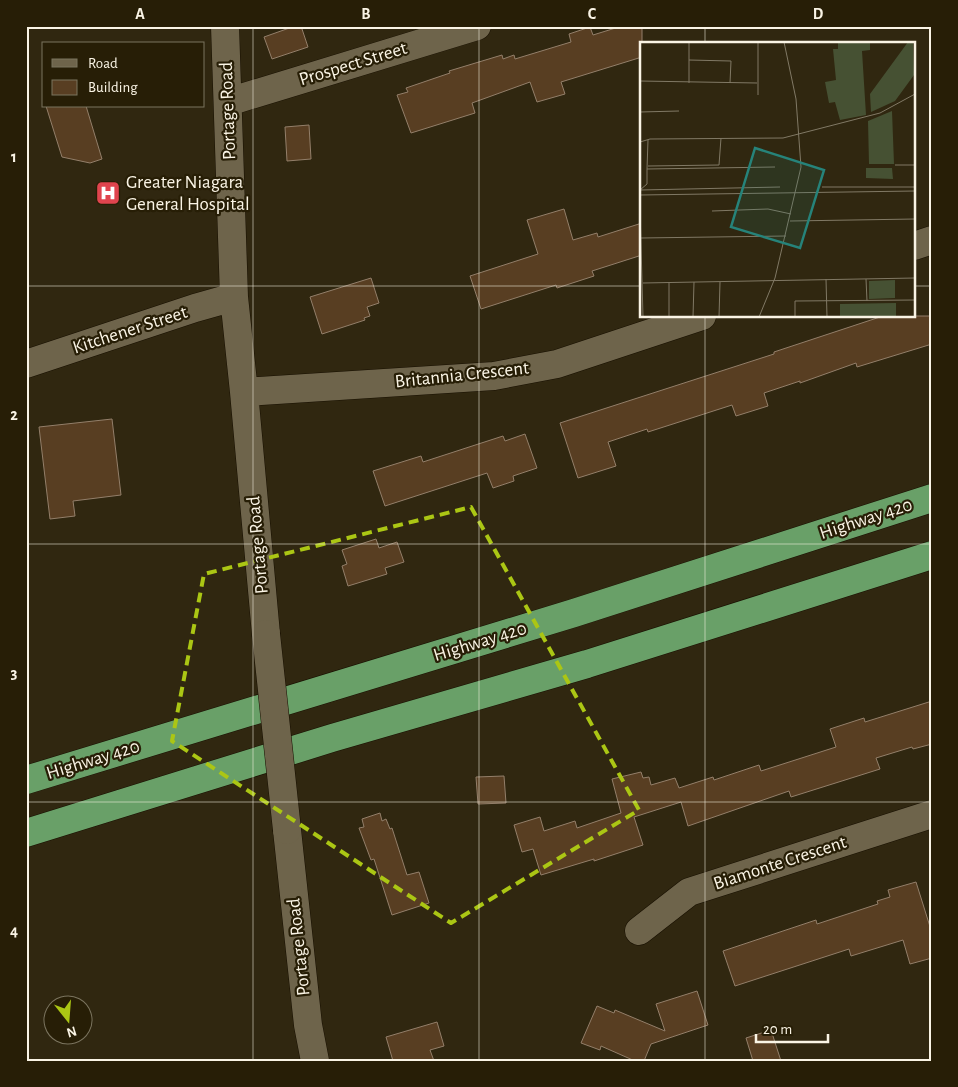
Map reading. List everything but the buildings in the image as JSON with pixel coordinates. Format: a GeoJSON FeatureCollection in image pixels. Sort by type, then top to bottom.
{"type":"FeatureCollection","features":[{"type":"Feature","properties":{"kind":"highway","name":"Highway 420"},"geometry":{"type":"LineString","coordinates":[[26,780],[574,614],[932,498]]}},
{"type":"Feature","properties":{"kind":"highway"},"geometry":{"type":"LineString","coordinates":[[26,833],[332,738],[588,664],[932,555]]}},
{"type":"Feature","properties":{"kind":"street","name":"Portage Road"},"geometry":{"type":"LineString","coordinates":[[225,26],[234,297],[266,634],[308,1025],[315,1061]]}},
{"type":"Feature","properties":{"kind":"street","name":"Prospect Street"},"geometry":{"type":"LineString","coordinates":[[228,102],[478,26]]}},
{"type":"Feature","properties":{"kind":"street"},"geometry":{"type":"LineString","coordinates":[[916,245],[932,240]]}},
{"type":"Feature","properties":{"kind":"street","name":"Kitchener Street"},"geometry":{"type":"LineString","coordinates":[[26,364],[234,297]]}},
{"type":"Feature","properties":{"kind":"street","name":"Britannia Crescent"},"geometry":{"type":"LineString","coordinates":[[244,392],[494,376],[558,364],[696,318]]}},
{"type":"Feature","properties":{"kind":"street","name":"Biamonte Crescent"},"geometry":{"type":"LineString","coordinates":[[639,931],[689,892],[932,814]]}},
{"type":"Feature","properties":{"kind":"highlighted area"},"geometry":{"type":"Polygon","coordinates":[[[471,507],[639,810],[451,923],[172,741],[204,574],[471,507]]]}},
{"type":"Feature","properties":{"kind":"place","name":"Greater Niagara General Hospital"},"geometry":{"type":"Point","coordinates":[108,193]}}]}
